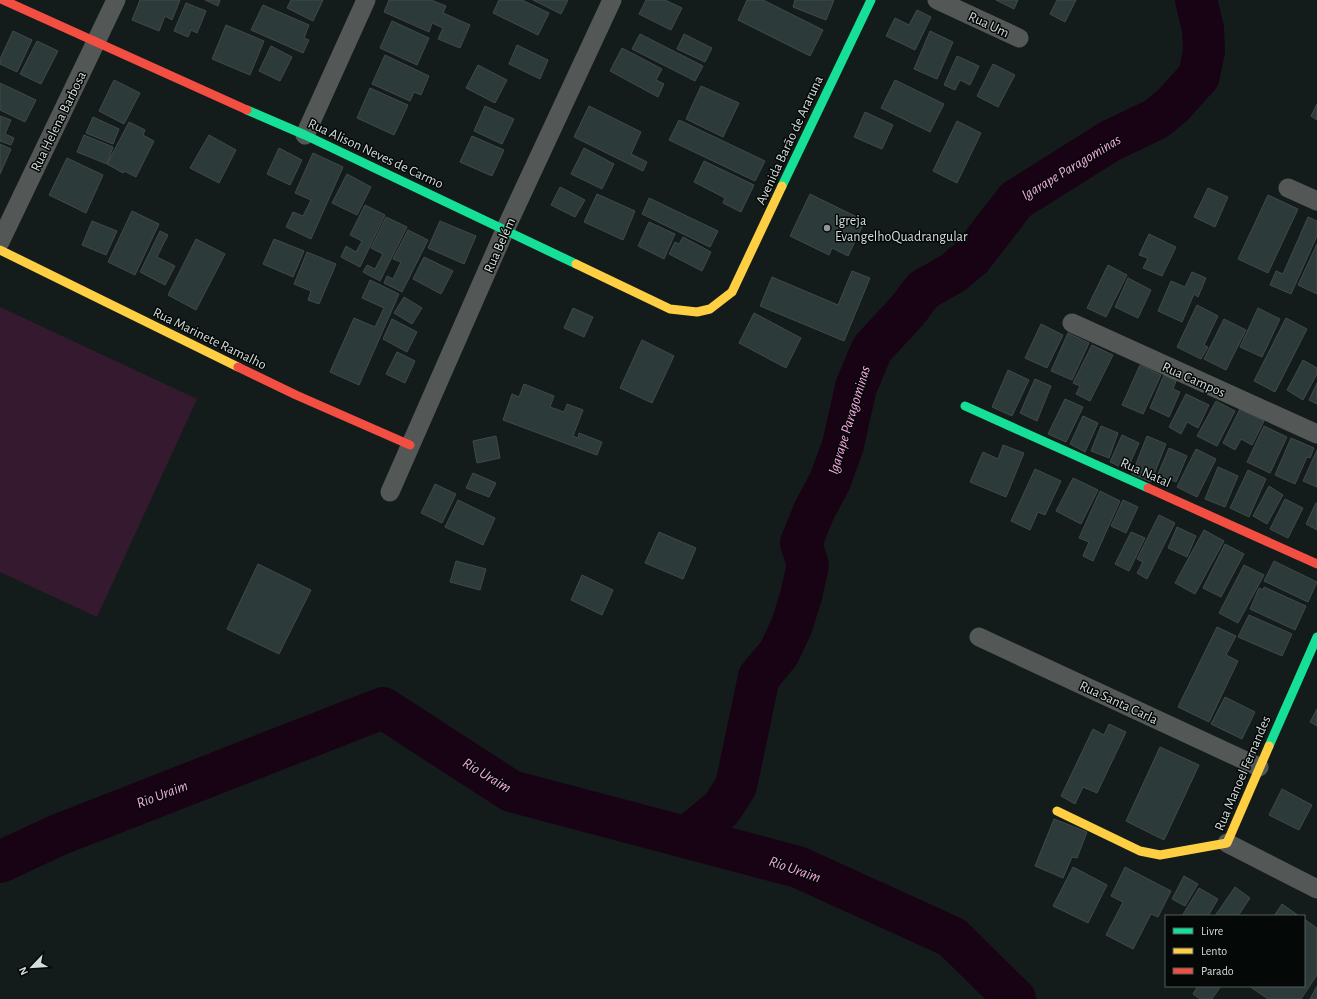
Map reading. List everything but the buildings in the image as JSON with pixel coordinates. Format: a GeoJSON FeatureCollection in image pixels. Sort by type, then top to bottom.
{"type":"FeatureCollection","features":[{"type":"Feature","properties":{"kind":"street","name":"Rua Alison Neves de Carmo"},"geometry":{"type":"LineString","coordinates":[[3,0],[96,43],[305,135],[670,309],[696,314],[716,307],[732,292]]}},
{"type":"Feature","properties":{"kind":"street","name":"Rua Helena Barbosa"},"geometry":{"type":"LineString","coordinates":[[0,242],[116,0]]}},
{"type":"Feature","properties":{"kind":"street"},"geometry":{"type":"LineString","coordinates":[[305,135],[366,0]]}},
{"type":"Feature","properties":{"kind":"street","name":"Rua Belém"},"geometry":{"type":"LineString","coordinates":[[390,492],[505,230],[612,0]]}},
{"type":"Feature","properties":{"kind":"street","name":"Avenida Barão de Araruna"},"geometry":{"type":"LineString","coordinates":[[732,292],[871,0]]}},
{"type":"Feature","properties":{"kind":"street","name":"Rua Um"},"geometry":{"type":"LineString","coordinates":[[937,0],[1019,38]]}},
{"type":"Feature","properties":{"kind":"street"},"geometry":{"type":"LineString","coordinates":[[1288,188],[1317,201]]}},
{"type":"Feature","properties":{"kind":"street","name":"Rua Marinete Ramalho"},"geometry":{"type":"LineString","coordinates":[[0,250],[296,395],[410,445]]}},
{"type":"Feature","properties":{"kind":"street","name":"Rua Campos"},"geometry":{"type":"LineString","coordinates":[[1072,323],[1317,434]]}},
{"type":"Feature","properties":{"kind":"street","name":"Rua Natal"},"geometry":{"type":"LineString","coordinates":[[964,406],[1317,564]]}},
{"type":"Feature","properties":{"kind":"street","name":"Rua Santa Carla"},"geometry":{"type":"LineString","coordinates":[[979,637],[1259,767]]}},
{"type":"Feature","properties":{"kind":"street","name":"Rua Manoel Fernandes"},"geometry":{"type":"LineString","coordinates":[[1057,811],[1140,851],[1160,854],[1227,843],[1317,637]]}},
{"type":"Feature","properties":{"kind":"street"},"geometry":{"type":"LineString","coordinates":[[1227,843],[1317,889]]}},
{"type":"Feature","properties":{"kind":"shaded area"},"geometry":{"type":"Polygon","coordinates":[[[0,307],[197,399],[97,617],[0,572],[0,307]]]}},
{"type":"Feature","properties":{"kind":"waterway","name":"Igarape Paragominas"},"geometry":{"type":"LineString","coordinates":[[687,837],[722,808],[736,786],[759,677],[779,653],[792,625],[801,596],[808,565],[801,543],[814,511],[830,481],[843,445],[856,387],[872,349],[908,310],[923,290],[953,273],[972,257],[1016,200],[1110,141],[1156,119],[1173,105],[1199,76],[1204,51],[1203,29],[1196,0]]}},
{"type":"Feature","properties":{"kind":"waterway","name":"Rio Uraim"},"geometry":{"type":"LineString","coordinates":[[0,862],[58,835],[383,708],[511,791],[798,867],[952,937],[1015,999]]}},
{"type":"Feature","properties":{"kind":"traffic: fast"},"geometry":{"type":"LineString","coordinates":[[782,186],[871,0]]}},
{"type":"Feature","properties":{"kind":"traffic: fast"},"geometry":{"type":"LineString","coordinates":[[247,110],[305,135],[576,264]]}},
{"type":"Feature","properties":{"kind":"traffic: fast"},"geometry":{"type":"LineString","coordinates":[[965,406],[1148,488]]}},
{"type":"Feature","properties":{"kind":"traffic: fast"},"geometry":{"type":"LineString","coordinates":[[1269,746],[1317,637]]}},
{"type":"Feature","properties":{"kind":"traffic: slow"},"geometry":{"type":"LineString","coordinates":[[576,264],[670,309],[697,312],[710,309],[732,292],[782,186]]}},
{"type":"Feature","properties":{"kind":"traffic: slow"},"geometry":{"type":"LineString","coordinates":[[0,250],[238,367]]}},
{"type":"Feature","properties":{"kind":"traffic: slow"},"geometry":{"type":"LineString","coordinates":[[1057,811],[1140,851],[1160,855],[1227,843],[1269,746]]}},
{"type":"Feature","properties":{"kind":"traffic: jam"},"geometry":{"type":"LineString","coordinates":[[3,0],[247,110]]}},
{"type":"Feature","properties":{"kind":"traffic: jam"},"geometry":{"type":"LineString","coordinates":[[238,367],[296,395],[410,445]]}},
{"type":"Feature","properties":{"kind":"traffic: jam"},"geometry":{"type":"LineString","coordinates":[[1148,488],[1317,564]]}},
{"type":"Feature","properties":{"kind":"place","name":"Igreja EvangelhoQuadrangular"},"geometry":{"type":"Point","coordinates":[827,228]}}]}
